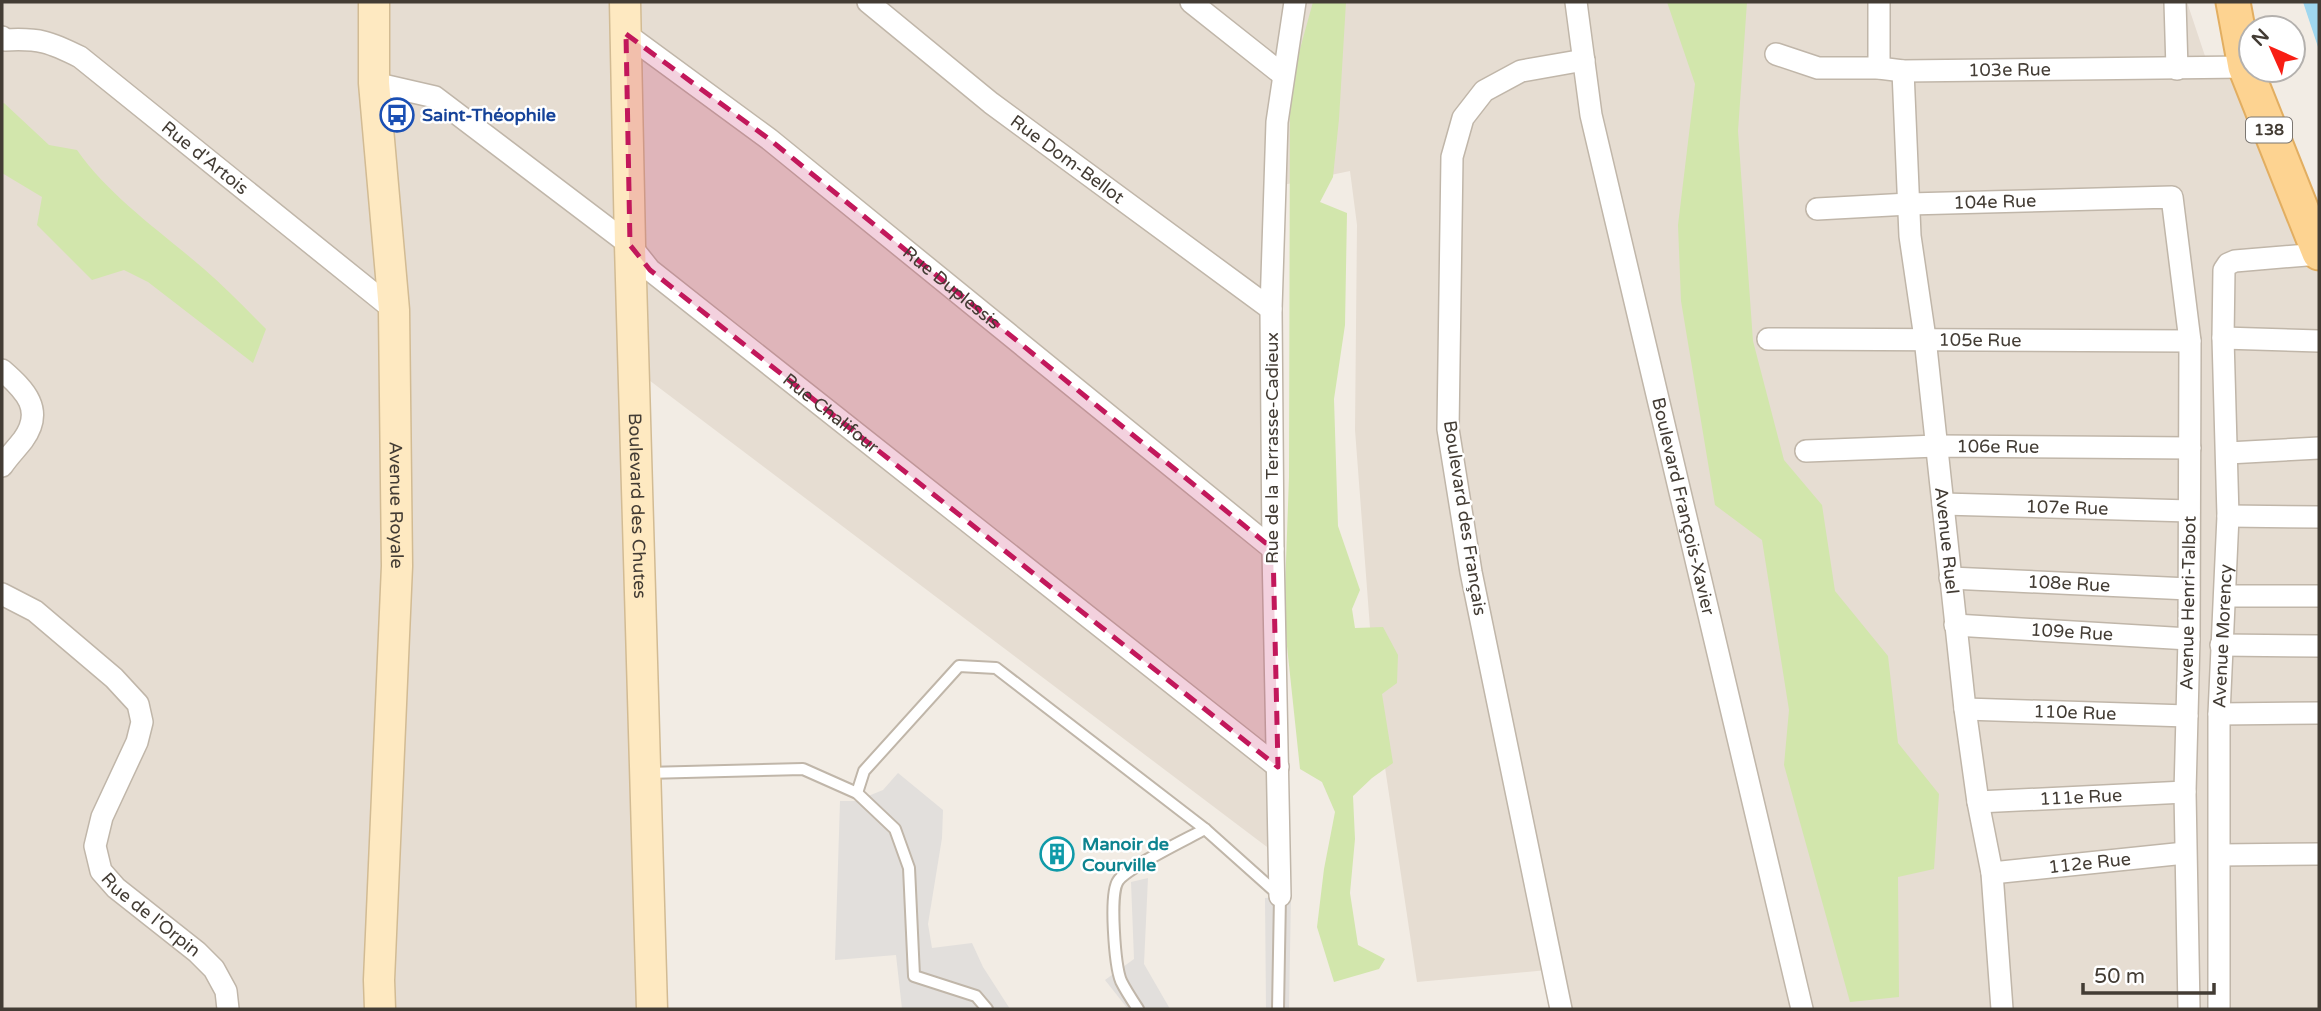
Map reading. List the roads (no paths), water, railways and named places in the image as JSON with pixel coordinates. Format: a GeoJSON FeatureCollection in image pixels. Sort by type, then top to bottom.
{"type":"FeatureCollection","features":[{"type":"Feature","properties":{"kind":"main road","name":"138"},"geometry":{"type":"LineString","coordinates":[[2233,2],[2237,24]]}},
{"type":"Feature","properties":{"kind":"main road","name":"138"},"geometry":{"type":"LineString","coordinates":[[2251,84],[2319,254]]}},
{"type":"Feature","properties":{"kind":"street","name":"Boulevard des Chutes"},"geometry":{"type":"LineString","coordinates":[[625,2],[652,1009]]}},
{"type":"Feature","properties":{"kind":"street","name":"Rue Dom-Bellot"},"geometry":{"type":"LineString","coordinates":[[868,2],[991,103],[1271,309]]}},
{"type":"Feature","properties":{"kind":"street"},"geometry":{"type":"LineString","coordinates":[[1191,2],[1283,75]]}},
{"type":"Feature","properties":{"kind":"street","name":"Rue de la Terrasse-Cadieux"},"geometry":{"type":"LineString","coordinates":[[1280,896],[1271,309],[1277,122],[1295,2]]}},
{"type":"Feature","properties":{"kind":"street","name":"Boulevard François-Xavier"},"geometry":{"type":"LineString","coordinates":[[1576,2],[1591,114],[1796,1008]]}},
{"type":"Feature","properties":{"kind":"street"},"geometry":{"type":"LineString","coordinates":[[1878,68],[1879,2]]}},
{"type":"Feature","properties":{"kind":"street"},"geometry":{"type":"LineString","coordinates":[[2175,2],[2177,69]]}},
{"type":"Feature","properties":{"kind":"street","name":"Avenue Royale"},"geometry":{"type":"LineString","coordinates":[[369,5],[394,310],[397,566],[380,1009]]}},
{"type":"Feature","properties":{"kind":"street","name":"Rue Duplessis"},"geometry":{"type":"LineString","coordinates":[[626,33],[769,139],[1273,549]]}},
{"type":"Feature","properties":{"kind":"street","name":"Rue d'Artois"},"geometry":{"type":"LineString","coordinates":[[3,40],[27,39],[52,43],[80,57],[394,310]]}},
{"type":"Feature","properties":{"kind":"street","name":"103e Rue"},"geometry":{"type":"LineString","coordinates":[[1776,54],[1818,68],[1878,68],[1903,71],[2237,68]]}},
{"type":"Feature","properties":{"kind":"street","name":"Boulevard des Français"},"geometry":{"type":"LineString","coordinates":[[1562,1009],[1471,572],[1448,429],[1452,157],[1463,118],[1484,91],[1521,71],[1584,60]]}},
{"type":"Feature","properties":{"kind":"street","name":"Avenue Ruel"},"geometry":{"type":"LineString","coordinates":[[1903,71],[1910,236],[1925,338],[1965,709],[1978,802],[1992,873],[2002,1009]]}},
{"type":"Feature","properties":{"kind":"street","name":"Rue Chalifour"},"geometry":{"type":"LineString","coordinates":[[374,83],[435,97],[630,245],[650,270],[1278,767]]}},
{"type":"Feature","properties":{"kind":"street","name":"104e Rue"},"geometry":{"type":"LineString","coordinates":[[1817,209],[2172,197]]}},
{"type":"Feature","properties":{"kind":"street","name":"Avenue Henri-Talbot"},"geometry":{"type":"LineString","coordinates":[[2172,197],[2190,341],[2189,639],[2185,792],[2189,1009]]}},
{"type":"Feature","properties":{"kind":"street","name":"Avenue Morency"},"geometry":{"type":"LineString","coordinates":[[2219,1009],[2219,714],[2228,516],[2223,338],[2224,270],[2228,264],[2235,261],[2319,254]]}},
{"type":"Feature","properties":{"kind":"street"},"geometry":{"type":"LineString","coordinates":[[2223,338],[2319,341]]}},
{"type":"Feature","properties":{"kind":"street","name":"105e Rue"},"geometry":{"type":"LineString","coordinates":[[1768,339],[2190,341]]}},
{"type":"Feature","properties":{"kind":"street"},"geometry":{"type":"LineString","coordinates":[[2,370],[19,385],[31,401],[32,419],[25,439],[2,466]]}},
{"type":"Feature","properties":{"kind":"street","name":"106e Rue"},"geometry":{"type":"LineString","coordinates":[[1805,451],[1937,446],[2190,448]]}},
{"type":"Feature","properties":{"kind":"street"},"geometry":{"type":"LineString","coordinates":[[2228,453],[2319,448]]}},
{"type":"Feature","properties":{"kind":"street","name":"107e Rue"},"geometry":{"type":"LineString","coordinates":[[1943,504],[2189,511]]}},
{"type":"Feature","properties":{"kind":"street"},"geometry":{"type":"LineString","coordinates":[[2228,516],[2319,517]]}},
{"type":"Feature","properties":{"kind":"street","name":"108e Rue"},"geometry":{"type":"LineString","coordinates":[[1950,578],[2189,589]]}},
{"type":"Feature","properties":{"kind":"street","name":"Rue de l'Orpin"},"geometry":{"type":"LineString","coordinates":[[2,594],[35,611],[114,678],[138,704],[142,722],[138,742],[102,817],[95,846],[101,871],[116,888],[197,952],[214,969],[226,991],[228,1009]]}},
{"type":"Feature","properties":{"kind":"street"},"geometry":{"type":"LineString","coordinates":[[2225,596],[2319,597]]}},
{"type":"Feature","properties":{"kind":"street","name":"109e Rue"},"geometry":{"type":"LineString","coordinates":[[1955,625],[2189,639]]}},
{"type":"Feature","properties":{"kind":"street"},"geometry":{"type":"LineString","coordinates":[[2221,645],[2319,646]]}},
{"type":"Feature","properties":{"kind":"street","name":"110e Rue"},"geometry":{"type":"LineString","coordinates":[[1965,709],[2187,716]]}},
{"type":"Feature","properties":{"kind":"street"},"geometry":{"type":"LineString","coordinates":[[2219,714],[2319,713]]}},
{"type":"Feature","properties":{"kind":"street","name":"111e Rue"},"geometry":{"type":"LineString","coordinates":[[1978,802],[2185,792]]}},
{"type":"Feature","properties":{"kind":"street","name":"112e Rue"},"geometry":{"type":"LineString","coordinates":[[1992,873],[2186,853]]}},
{"type":"Feature","properties":{"kind":"street"},"geometry":{"type":"LineString","coordinates":[[2220,855],[2319,854]]}},
{"type":"Feature","properties":{"kind":"lane"},"geometry":{"type":"LineString","coordinates":[[857,793],[864,771],[959,666],[996,668],[1205,829],[1280,896],[1278,1009]]}},
{"type":"Feature","properties":{"kind":"lane"},"geometry":{"type":"LineString","coordinates":[[646,773],[803,769],[857,793],[895,829],[909,868],[914,976],[976,996],[987,1009]]}},
{"type":"Feature","properties":{"kind":"lane"},"geometry":{"type":"LineString","coordinates":[[1138,1009],[1121,980],[1116,956],[1113,895],[1118,880],[1141,864],[1205,829]]}},
{"type":"Feature","properties":{"kind":"water"},"geometry":{"type":"Polygon","coordinates":[[[2303,2],[2319,2],[2319,50],[2303,2]]]}},
{"type":"Feature","properties":{"kind":"place","name":"Saint-Théophile"},"geometry":{"type":"Point","coordinates":[397,115]}},
{"type":"Feature","properties":{"kind":"place","name":"Manoir de Courville"},"geometry":{"type":"Point","coordinates":[1057,854]}}]}
